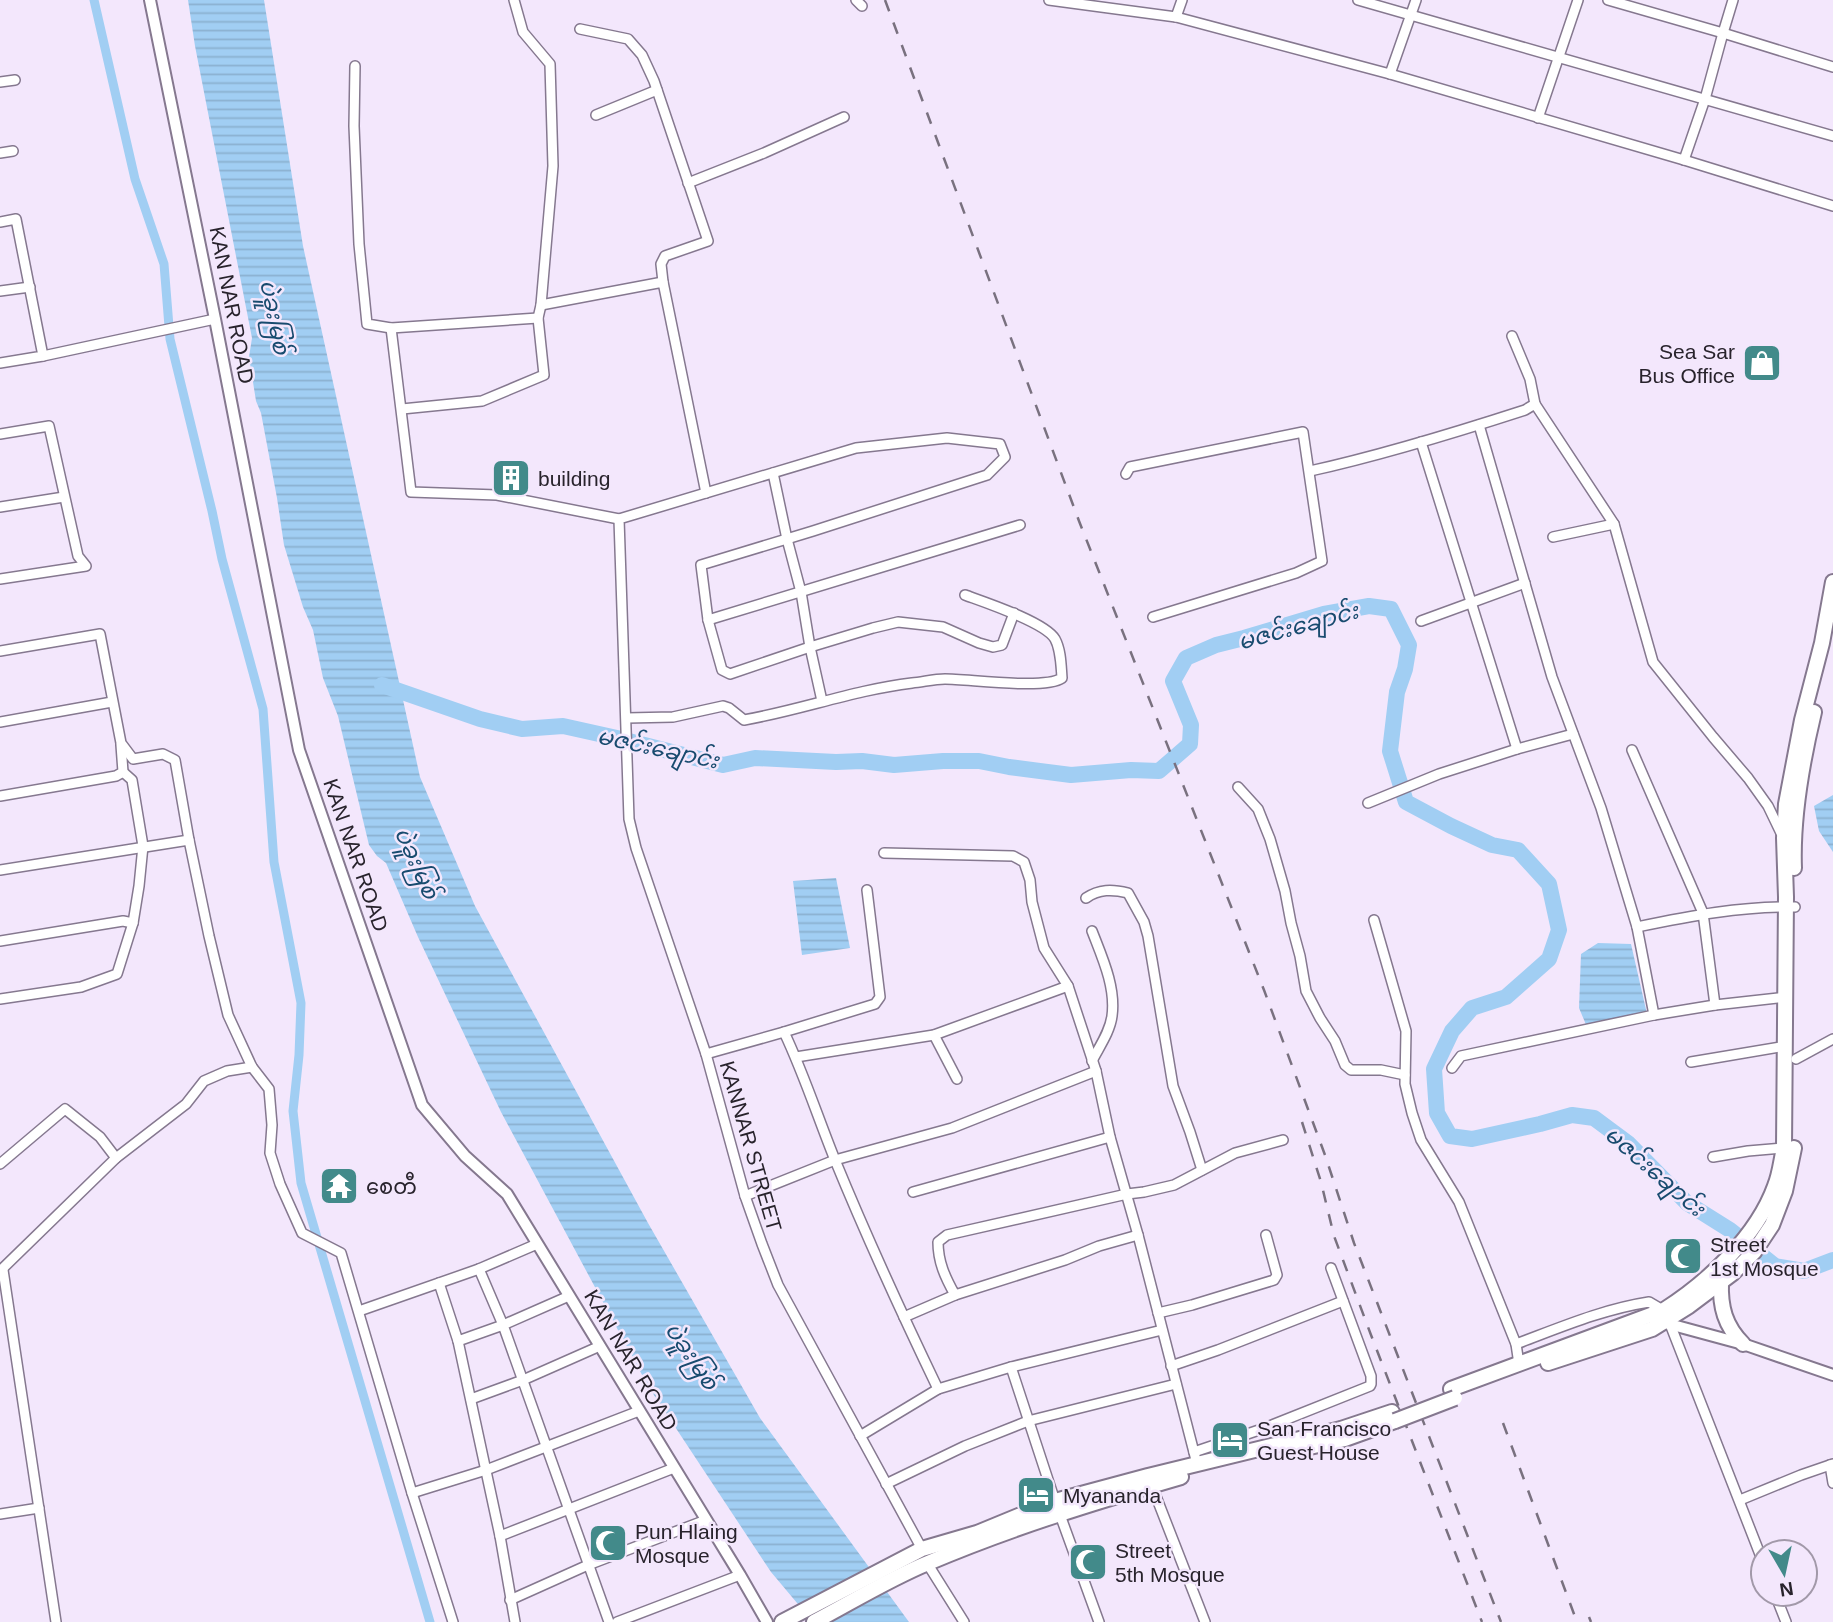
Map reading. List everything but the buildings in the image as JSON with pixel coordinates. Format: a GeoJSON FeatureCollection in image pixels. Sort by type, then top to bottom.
{"type":"FeatureCollection","features":[{"type":"Feature","properties":{"kind":"highway"},"geometry":{"type":"LineString","coordinates":[[1765,1221],[1784,1149],[1786,998],[1796,816],[1829,641],[1833,582]]}},
{"type":"Feature","properties":{"kind":"highway"},"geometry":{"type":"LineString","coordinates":[[1453,1394],[1519,1364],[1663,1318],[1733,1273],[1784,1191],[1794,1149],[1796,1059],[1790,907],[1784,838],[1786,804],[1802,720],[1829,641]]}},
{"type":"Feature","properties":{"kind":"highway"},"geometry":{"type":"LineString","coordinates":[[782,1622],[977,1533],[1149,1481],[1345,1439],[1453,1394],[1652,1329],[1684,1298],[1748,1247]]}},
{"type":"Feature","properties":{"kind":"highway"},"geometry":{"type":"LineString","coordinates":[[1720,1282],[1727,1325],[1743,1344]]}},
{"type":"Feature","properties":{"kind":"highway"},"geometry":{"type":"LineString","coordinates":[[1149,1481],[1195,1458],[1393,1417]]}},
{"type":"Feature","properties":{"kind":"highway"},"geometry":{"type":"LineString","coordinates":[[814,1622],[918,1559]]}},
{"type":"Feature","properties":{"kind":"street","name":"KAN NAR ROAD"},"geometry":{"type":"LineString","coordinates":[[150,0],[299,750],[422,1105],[465,1156],[507,1194],[767,1622]]}},
{"type":"Feature","properties":{"kind":"street"},"geometry":{"type":"LineString","coordinates":[[402,409],[482,401],[544,374],[538,318],[553,166],[550,64],[523,32],[514,0]]}},
{"type":"Feature","properties":{"kind":"street"},"geometry":{"type":"LineString","coordinates":[[1049,0],[1176,17],[1390,74],[1833,206]]}},
{"type":"Feature","properties":{"kind":"street"},"geometry":{"type":"LineString","coordinates":[[1176,17],[1182,0]]}},
{"type":"Feature","properties":{"kind":"street"},"geometry":{"type":"LineString","coordinates":[[1358,0],[1833,136]]}},
{"type":"Feature","properties":{"kind":"street"},"geometry":{"type":"LineString","coordinates":[[1390,74],[1416,0]]}},
{"type":"Feature","properties":{"kind":"street"},"geometry":{"type":"LineString","coordinates":[[1538,118],[1578,0]]}},
{"type":"Feature","properties":{"kind":"street"},"geometry":{"type":"LineString","coordinates":[[1608,0],[1833,67]]}},
{"type":"Feature","properties":{"kind":"street"},"geometry":{"type":"LineString","coordinates":[[1684,160],[1705,99],[1733,0]]}},
{"type":"Feature","properties":{"kind":"street"},"geometry":{"type":"LineString","coordinates":[[580,29],[628,39],[642,55],[657,90],[708,241],[665,256],[660,264],[706,493]]}},
{"type":"Feature","properties":{"kind":"street"},"geometry":{"type":"LineString","coordinates":[[355,66],[354,126],[359,244],[368,324],[391,328],[538,318]]}},
{"type":"Feature","properties":{"kind":"street"},"geometry":{"type":"LineString","coordinates":[[0,82],[15,79]]}},
{"type":"Feature","properties":{"kind":"street"},"geometry":{"type":"LineString","coordinates":[[596,115],[657,90]]}},
{"type":"Feature","properties":{"kind":"street"},"geometry":{"type":"LineString","coordinates":[[688,183],[844,117]]}},
{"type":"Feature","properties":{"kind":"street"},"geometry":{"type":"LineString","coordinates":[[0,153],[13,150]]}},
{"type":"Feature","properties":{"kind":"street"},"geometry":{"type":"LineString","coordinates":[[0,222],[16,219],[43,356]]}},
{"type":"Feature","properties":{"kind":"street"},"geometry":{"type":"LineString","coordinates":[[541,305],[663,282]]}},
{"type":"Feature","properties":{"kind":"street"},"geometry":{"type":"LineString","coordinates":[[0,291],[30,287]]}},
{"type":"Feature","properties":{"kind":"street"},"geometry":{"type":"LineString","coordinates":[[0,363],[215,319]]}},
{"type":"Feature","properties":{"kind":"street"},"geometry":{"type":"LineString","coordinates":[[391,328],[411,492],[497,495],[619,519],[856,448],[947,438],[1000,444],[1005,457],[987,475],[701,565],[708,620],[722,670],[730,674],[810,647],[898,622],[943,627],[993,647],[1002,645],[1014,613]]}},
{"type":"Feature","properties":{"kind":"street"},"geometry":{"type":"LineString","coordinates":[[1512,336],[1530,379],[1535,404],[1614,524],[1653,662],[1769,806],[1784,838]]}},
{"type":"Feature","properties":{"kind":"street"},"geometry":{"type":"LineString","coordinates":[[1310,471],[1363,459],[1479,425],[1535,404]]}},
{"type":"Feature","properties":{"kind":"street"},"geometry":{"type":"LineString","coordinates":[[1479,425],[1552,677],[1601,808],[1637,926],[1654,1015]]}},
{"type":"Feature","properties":{"kind":"street"},"geometry":{"type":"LineString","coordinates":[[0,434],[49,426],[78,556],[86,566],[0,579]]}},
{"type":"Feature","properties":{"kind":"street"},"geometry":{"type":"LineString","coordinates":[[1126,474],[1130,467],[1303,432],[1322,561],[1296,573],[1153,617]]}},
{"type":"Feature","properties":{"kind":"street"},"geometry":{"type":"LineString","coordinates":[[1421,442],[1517,749]]}},
{"type":"Feature","properties":{"kind":"street"},"geometry":{"type":"LineString","coordinates":[[773,473],[801,592],[822,701]]}},
{"type":"Feature","properties":{"kind":"street"},"geometry":{"type":"LineString","coordinates":[[0,507],[64,497]]}},
{"type":"Feature","properties":{"kind":"street","name":"KANNAR STREET"},"geometry":{"type":"LineString","coordinates":[[619,519],[629,819],[636,848],[706,1054],[745,1196],[778,1285],[886,1485],[918,1559],[964,1622]]}},
{"type":"Feature","properties":{"kind":"street"},"geometry":{"type":"LineString","coordinates":[[1553,537],[1614,524]]}},
{"type":"Feature","properties":{"kind":"street"},"geometry":{"type":"LineString","coordinates":[[708,620],[1020,525]]}},
{"type":"Feature","properties":{"kind":"street"},"geometry":{"type":"LineString","coordinates":[[1421,621],[1525,583]]}},
{"type":"Feature","properties":{"kind":"street"},"geometry":{"type":"LineString","coordinates":[[627,722],[673,717],[723,706],[744,720],[896,685],[943,679],[1017,683],[1056,682],[1062,678],[1054,637],[1014,613],[964,595]]}},
{"type":"Feature","properties":{"kind":"street"},"geometry":{"type":"LineString","coordinates":[[0,651],[100,634],[121,743],[123,772],[132,779],[143,846],[133,922],[117,974],[81,987],[0,999]]}},
{"type":"Feature","properties":{"kind":"street"},"geometry":{"type":"LineString","coordinates":[[0,722],[112,702]]}},
{"type":"Feature","properties":{"kind":"street"},"geometry":{"type":"LineString","coordinates":[[1368,803],[1439,774],[1573,734]]}},
{"type":"Feature","properties":{"kind":"street"},"geometry":{"type":"LineString","coordinates":[[121,743],[133,759],[163,754],[175,760],[189,840],[228,1015],[252,1067],[269,1089],[272,1125],[270,1153],[280,1184],[302,1233],[341,1253],[453,1622]]}},
{"type":"Feature","properties":{"kind":"street"},"geometry":{"type":"LineString","coordinates":[[1632,750],[1703,913],[1715,1004]]}},
{"type":"Feature","properties":{"kind":"street"},"geometry":{"type":"LineString","coordinates":[[0,796],[116,776],[123,772]]}},
{"type":"Feature","properties":{"kind":"street"},"geometry":{"type":"LineString","coordinates":[[1238,787],[1258,809],[1266,829],[1285,891],[1306,992],[1335,1041],[1345,1065],[1351,1070],[1381,1070],[1405,1075]]}},
{"type":"Feature","properties":{"kind":"street"},"geometry":{"type":"LineString","coordinates":[[0,870],[189,840]]}},
{"type":"Feature","properties":{"kind":"street"},"geometry":{"type":"LineString","coordinates":[[884,853],[1013,856],[1024,862],[1044,948],[1068,986],[1096,1071],[1110,1137],[1195,1458],[1370,1386],[1371,1376],[1331,1268]]}},
{"type":"Feature","properties":{"kind":"street"},"geometry":{"type":"LineString","coordinates":[[1086,898],[1093,893],[1112,889],[1128,892],[1144,922],[1173,1086],[1202,1170]]}},
{"type":"Feature","properties":{"kind":"street"},"geometry":{"type":"LineString","coordinates":[[706,1054],[875,1004],[880,997],[867,890]]}},
{"type":"Feature","properties":{"kind":"street"},"geometry":{"type":"LineString","coordinates":[[1637,926],[1703,913],[1790,907]]}},
{"type":"Feature","properties":{"kind":"street"},"geometry":{"type":"LineString","coordinates":[[1374,920],[1406,1031],[1405,1084],[1421,1140],[1459,1202],[1516,1344],[1519,1364]]}},
{"type":"Feature","properties":{"kind":"street"},"geometry":{"type":"LineString","coordinates":[[0,941],[123,921],[133,922]]}},
{"type":"Feature","properties":{"kind":"street"},"geometry":{"type":"LineString","coordinates":[[1092,931],[1106,970],[1111,992],[1112,1016],[1092,1061]]}},
{"type":"Feature","properties":{"kind":"street"},"geometry":{"type":"LineString","coordinates":[[796,1057],[934,1035],[1068,986]]}},
{"type":"Feature","properties":{"kind":"street"},"geometry":{"type":"LineString","coordinates":[[1452,1068],[1461,1056],[1654,1015],[1715,1004],[1786,998]]}},
{"type":"Feature","properties":{"kind":"street"},"geometry":{"type":"LineString","coordinates":[[784,1032],[835,1160],[939,1389]]}},
{"type":"Feature","properties":{"kind":"street"},"geometry":{"type":"LineString","coordinates":[[934,1035],[957,1079]]}},
{"type":"Feature","properties":{"kind":"street"},"geometry":{"type":"LineString","coordinates":[[1796,1059],[1833,1039]]}},
{"type":"Feature","properties":{"kind":"street"},"geometry":{"type":"LineString","coordinates":[[1691,1062],[1786,1046]]}},
{"type":"Feature","properties":{"kind":"street"},"geometry":{"type":"LineString","coordinates":[[56,1622],[1,1270],[116,1158],[186,1104],[204,1081],[227,1071],[252,1067]]}},
{"type":"Feature","properties":{"kind":"street"},"geometry":{"type":"LineString","coordinates":[[745,1196],[835,1160],[953,1128],[1096,1071]]}},
{"type":"Feature","properties":{"kind":"street"},"geometry":{"type":"LineString","coordinates":[[0,1164],[65,1109],[100,1137],[116,1158]]}},
{"type":"Feature","properties":{"kind":"street"},"geometry":{"type":"LineString","coordinates":[[913,1192],[1110,1137]]}},
{"type":"Feature","properties":{"kind":"street"},"geometry":{"type":"LineString","coordinates":[[956,1295],[945,1278],[938,1257],[938,1242],[947,1235],[1174,1185],[1235,1153],[1283,1140]]}},
{"type":"Feature","properties":{"kind":"street"},"geometry":{"type":"LineString","coordinates":[[1713,1157],[1784,1149]]}},
{"type":"Feature","properties":{"kind":"street"},"geometry":{"type":"LineString","coordinates":[[904,1317],[956,1295],[1138,1235]]}},
{"type":"Feature","properties":{"kind":"street"},"geometry":{"type":"LineString","coordinates":[[1158,1313],[1274,1280],[1277,1275],[1266,1235]]}},
{"type":"Feature","properties":{"kind":"street"},"geometry":{"type":"LineString","coordinates":[[359,1311],[479,1269],[537,1244]]}},
{"type":"Feature","properties":{"kind":"street"},"geometry":{"type":"LineString","coordinates":[[479,1269],[503,1325],[609,1622]]}},
{"type":"Feature","properties":{"kind":"street"},"geometry":{"type":"LineString","coordinates":[[439,1283],[458,1341],[500,1536],[515,1622]]}},
{"type":"Feature","properties":{"kind":"street"},"geometry":{"type":"LineString","coordinates":[[458,1341],[569,1296]]}},
{"type":"Feature","properties":{"kind":"street"},"geometry":{"type":"LineString","coordinates":[[1171,1366],[1343,1301]]}},
{"type":"Feature","properties":{"kind":"street"},"geometry":{"type":"LineString","coordinates":[[1516,1344],[1583,1320],[1649,1301],[1663,1318],[1754,1538]]}},
{"type":"Feature","properties":{"kind":"street"},"geometry":{"type":"LineString","coordinates":[[1663,1318],[1833,1375]]}},
{"type":"Feature","properties":{"kind":"street"},"geometry":{"type":"LineString","coordinates":[[860,1436],[939,1389],[1011,1367],[1162,1330]]}},
{"type":"Feature","properties":{"kind":"street"},"geometry":{"type":"LineString","coordinates":[[471,1399],[523,1380],[600,1346]]}},
{"type":"Feature","properties":{"kind":"street"},"geometry":{"type":"LineString","coordinates":[[1011,1367],[1099,1622]]}},
{"type":"Feature","properties":{"kind":"street"},"geometry":{"type":"LineString","coordinates":[[886,1485],[1028,1420],[1176,1384]]}},
{"type":"Feature","properties":{"kind":"street"},"geometry":{"type":"LineString","coordinates":[[412,1493],[486,1470],[639,1411]]}},
{"type":"Feature","properties":{"kind":"street"},"geometry":{"type":"LineString","coordinates":[[1740,1500],[1831,1464],[1833,1483]]}},
{"type":"Feature","properties":{"kind":"street"},"geometry":{"type":"LineString","coordinates":[[500,1536],[674,1468]]}},
{"type":"Feature","properties":{"kind":"street"},"geometry":{"type":"LineString","coordinates":[[1149,1481],[1205,1622]]}},
{"type":"Feature","properties":{"kind":"street"},"geometry":{"type":"LineString","coordinates":[[0,1514],[39,1508]]}},
{"type":"Feature","properties":{"kind":"street"},"geometry":{"type":"LineString","coordinates":[[510,1600],[589,1565],[706,1520]]}},
{"type":"Feature","properties":{"kind":"street"},"geometry":{"type":"LineString","coordinates":[[617,1622],[740,1575]]}},
{"type":"Feature","properties":{"kind":"water","name":"ပဲခူးမြစ်"},"geometry":{"type":"Polygon","coordinates":[[[188,0],[264,0],[303,246],[420,777],[475,906],[648,1223],[760,1418],[909,1622],[813,1622],[771,1572],[648,1386],[501,1112],[386,863],[369,845],[338,716],[323,678],[313,630],[284,545],[249,357],[252,338],[188,0]]]}},
{"type":"Feature","properties":{"kind":"water"},"geometry":{"type":"Polygon","coordinates":[[[1833,795],[1833,852],[1819,831],[1814,806],[1833,795]]]}},
{"type":"Feature","properties":{"kind":"water"},"geometry":{"type":"Polygon","coordinates":[[[836,878],[850,948],[802,955],[793,881],[836,878]]]}},
{"type":"Feature","properties":{"kind":"water"},"geometry":{"type":"Polygon","coordinates":[[[1598,943],[1631,944],[1647,1014],[1604,1021],[1587,1027],[1579,1008],[1581,954],[1598,943]]]}},
{"type":"Feature","properties":{"kind":"waterway"},"geometry":{"type":"LineString","coordinates":[[94,0],[135,179],[164,264],[170,339],[222,559],[263,709],[274,862],[301,1003],[293,1111],[301,1183],[430,1622]]}},
{"type":"Feature","properties":{"kind":"waterway","name":"မဇင်းချောင်း"},"geometry":{"type":"LineString","coordinates":[[382,685],[480,719],[522,729],[563,726],[723,765],[755,758],[862,761],[894,765],[979,761],[1071,775],[1131,770],[1159,771],[1190,744],[1191,725],[1173,681],[1186,658],[1216,645],[1324,614],[1369,606],[1391,609],[1409,645],[1397,692],[1390,751],[1406,802],[1492,845],[1518,850],[1549,884],[1559,930],[1549,959],[1506,997],[1472,1008],[1452,1031],[1434,1069],[1437,1113],[1450,1136],[1472,1139],[1572,1115],[1594,1118],[1629,1144],[1687,1203],[1730,1230],[1775,1266],[1804,1271],[1833,1260]]}},
{"type":"Feature","properties":{"kind":"railway"},"geometry":{"type":"LineString","coordinates":[[885,0],[1079,521],[1264,990],[1325,1155],[1354,1243],[1501,1622]]}},
{"type":"Feature","properties":{"kind":"railway"},"geometry":{"type":"LineString","coordinates":[[1302,1122],[1334,1236],[1482,1622]]}},
{"type":"Feature","properties":{"kind":"railway"},"geometry":{"type":"LineString","coordinates":[[1503,1423],[1577,1622]]}},
{"type":"Feature","properties":{"kind":"railway"},"geometry":{"type":"LineString","coordinates":[[1589,1617],[1591,1622]]}},
{"type":"Feature","properties":{"kind":"place","name":"Sea Sar Bus Office"},"geometry":{"type":"Point","coordinates":[1762,363]}},
{"type":"Feature","properties":{"kind":"place","name":"building"},"geometry":{"type":"Point","coordinates":[511,478]}},
{"type":"Feature","properties":{"kind":"place","name":"စေတီ"},"geometry":{"type":"Point","coordinates":[339,1186]}},
{"type":"Feature","properties":{"kind":"place","name":"Street 1st Mosque"},"geometry":{"type":"Point","coordinates":[1683,1256]}},
{"type":"Feature","properties":{"kind":"place","name":"San Francisco Guest House"},"geometry":{"type":"Point","coordinates":[1230,1440]}},
{"type":"Feature","properties":{"kind":"place","name":"Myananda"},"geometry":{"type":"Point","coordinates":[1036,1495]}},
{"type":"Feature","properties":{"kind":"place","name":"Pun Hlaing Mosque"},"geometry":{"type":"Point","coordinates":[608,1543]}},
{"type":"Feature","properties":{"kind":"place","name":"Street 5th Mosque"},"geometry":{"type":"Point","coordinates":[1088,1562]}}]}
